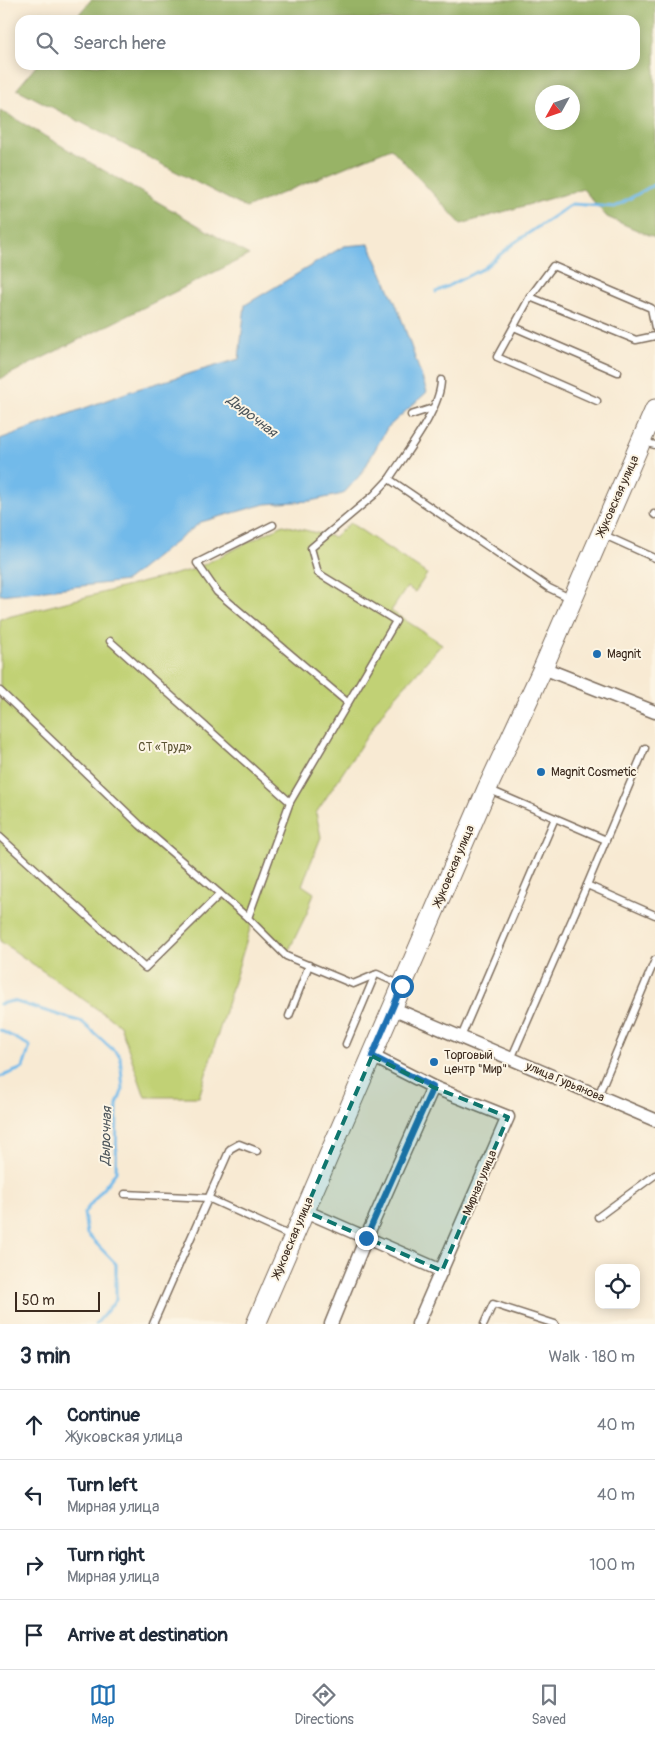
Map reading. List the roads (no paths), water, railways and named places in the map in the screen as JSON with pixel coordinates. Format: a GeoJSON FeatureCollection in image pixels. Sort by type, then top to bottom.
{"type":"FeatureCollection","features":[{"type":"Feature","properties":{"kind":"main road","name":"Жуковская улица"},"geometry":{"type":"LineString","coordinates":[[256,1324],[487,789],[543,668],[601,534],[648,444],[655,409]]}},
{"type":"Feature","properties":{"kind":"street"},"geometry":{"type":"LineString","coordinates":[[543,668],[655,712]]}},
{"type":"Feature","properties":{"kind":"street","name":"улица Гурьянова"},"geometry":{"type":"LineString","coordinates":[[392,1008],[655,1120]]}},
{"type":"Feature","properties":{"kind":"street","name":"Мирная улица"},"geometry":{"type":"LineString","coordinates":[[372,1056],[433,1087],[508,1117],[418,1324]]}},
{"type":"Feature","properties":{"kind":"street"},"geometry":{"type":"LineString","coordinates":[[331,1324],[366,1238],[433,1087]]}},
{"type":"Feature","properties":{"kind":"street"},"geometry":{"type":"LineString","coordinates":[[305,1211],[442,1271]]}},
{"type":"Feature","properties":{"kind":"lane"},"geometry":{"type":"LineString","coordinates":[[598,401],[497,357],[530,297],[552,266],[651,308],[655,328]]}},
{"type":"Feature","properties":{"kind":"lane"},"geometry":{"type":"LineString","coordinates":[[530,297],[636,340],[655,336]]}},
{"type":"Feature","properties":{"kind":"lane"},"geometry":{"type":"LineString","coordinates":[[514,327],[618,372]]}},
{"type":"Feature","properties":{"kind":"lane"},"geometry":{"type":"LineString","coordinates":[[248,918],[290,802],[396,620],[318,573],[311,548],[374,496],[389,479],[430,416],[441,389],[441,380]]}},
{"type":"Feature","properties":{"kind":"lane"},"geometry":{"type":"LineString","coordinates":[[411,415],[433,408]]}},
{"type":"Feature","properties":{"kind":"lane"},"geometry":{"type":"LineString","coordinates":[[389,479],[549,588],[572,600]]}},
{"type":"Feature","properties":{"kind":"lane"},"geometry":{"type":"LineString","coordinates":[[273,526],[197,563],[217,592],[347,702]]}},
{"type":"Feature","properties":{"kind":"lane"},"geometry":{"type":"LineString","coordinates":[[601,534],[655,558]]}},
{"type":"Feature","properties":{"kind":"lane"},"geometry":{"type":"LineString","coordinates":[[110,641],[290,802]]}},
{"type":"Feature","properties":{"kind":"lane"},"geometry":{"type":"LineString","coordinates":[[0,691],[140,826],[248,918],[286,956],[352,984],[377,974],[402,986]]}},
{"type":"Feature","properties":{"kind":"lane"},"geometry":{"type":"LineString","coordinates":[[512,1059],[646,748]]}},
{"type":"Feature","properties":{"kind":"lane"},"geometry":{"type":"LineString","coordinates":[[487,789],[606,840]]}},
{"type":"Feature","properties":{"kind":"lane"},"geometry":{"type":"LineString","coordinates":[[461,1037],[555,818]]}},
{"type":"Feature","properties":{"kind":"lane"},"geometry":{"type":"LineString","coordinates":[[0,837],[145,968],[220,894]]}},
{"type":"Feature","properties":{"kind":"lane"},"geometry":{"type":"LineString","coordinates":[[587,885],[655,914]]}},
{"type":"Feature","properties":{"kind":"lane"},"geometry":{"type":"LineString","coordinates":[[598,1096],[655,960]]}},
{"type":"Feature","properties":{"kind":"lane"},"geometry":{"type":"LineString","coordinates":[[289,1016],[308,965]]}},
{"type":"Feature","properties":{"kind":"lane"},"geometry":{"type":"LineString","coordinates":[[346,1044],[375,975]]}},
{"type":"Feature","properties":{"kind":"lane"},"geometry":{"type":"LineString","coordinates":[[153,1324],[230,1149],[239,1144],[257,1150]]}},
{"type":"Feature","properties":{"kind":"lane"},"geometry":{"type":"LineString","coordinates":[[598,1217],[655,1175]]}},
{"type":"Feature","properties":{"kind":"lane"},"geometry":{"type":"LineString","coordinates":[[125,1194],[208,1198],[294,1237]]}},
{"type":"Feature","properties":{"kind":"lane"},"geometry":{"type":"LineString","coordinates":[[484,1324],[493,1304],[556,1324]]}},
{"type":"Feature","properties":{"kind":"water"},"geometry":{"type":"Polygon","coordinates":[[[369,244],[398,309],[427,392],[387,428],[362,473],[343,494],[310,501],[265,504],[201,522],[126,581],[0,595],[0,439],[134,390],[239,359],[245,305],[344,246],[369,244]]]}},
{"type":"Feature","properties":{"kind":"waterway","name":"Дырочная"},"geometry":{"type":"LineString","coordinates":[[436,292],[484,268],[514,243],[572,204],[615,207],[655,184]]}},
{"type":"Feature","properties":{"kind":"waterway","name":"Дырочная"},"geometry":{"type":"LineString","coordinates":[[0,1004],[13,1001],[82,1022],[120,1056],[123,1089],[117,1104],[116,1172],[84,1213],[87,1234],[116,1264],[116,1300],[96,1324]]}},
{"type":"Feature","properties":{"kind":"waterway","name":"Дырочная"},"geometry":{"type":"LineString","coordinates":[[0,1030],[30,1046],[23,1068],[0,1077]]}},
{"type":"Feature","properties":{"kind":"place","name":"Magnit"},"geometry":{"type":"Point","coordinates":[597,654]}},
{"type":"Feature","properties":{"kind":"place","name":"Magnit Cosmetic"},"geometry":{"type":"Point","coordinates":[541,772]}},
{"type":"Feature","properties":{"kind":"place","name":"Торговый центр \"Мир\""},"geometry":{"type":"Point","coordinates":[434,1062]}},
{"type":"Feature","properties":{"kind":"park label","name":"СТ «Труд»"},"geometry":{"type":"Point","coordinates":[165,747]}}]}
